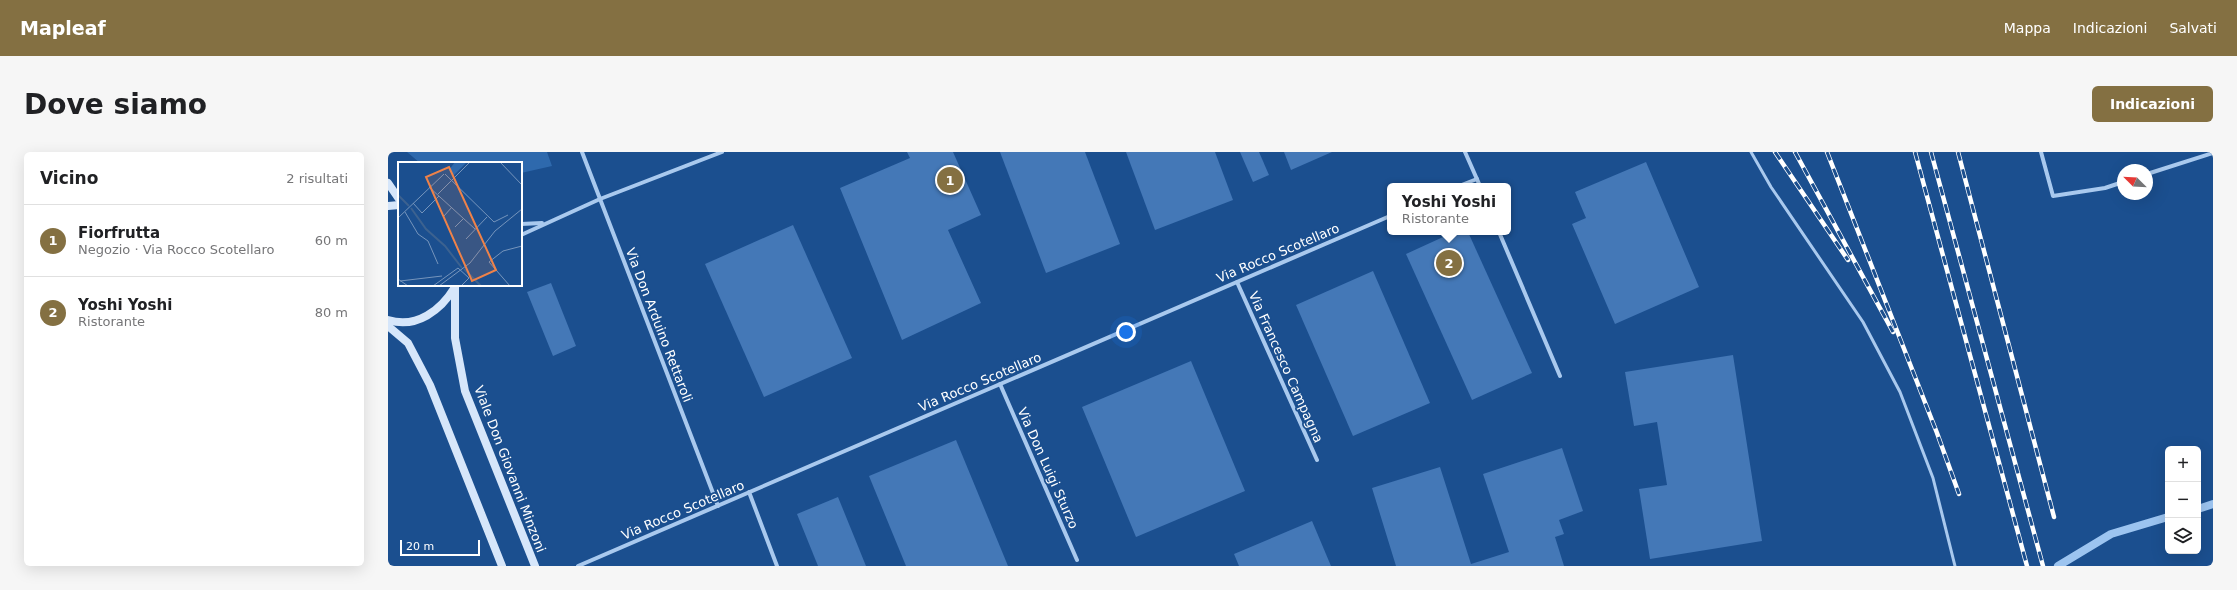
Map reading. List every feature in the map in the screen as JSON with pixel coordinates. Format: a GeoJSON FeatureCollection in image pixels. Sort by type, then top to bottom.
{"type":"FeatureCollection","features":[{"type":"Feature","properties":{"kind":"main road"},"geometry":{"type":"LineString","coordinates":[[388,183],[398,198]]}},
{"type":"Feature","properties":{"kind":"main road"},"geometry":{"type":"LineString","coordinates":[[388,206],[398,205]]}},
{"type":"Feature","properties":{"kind":"main road","name":"Viale Don Giovanni Minzoni"},"geometry":{"type":"LineString","coordinates":[[388,320],[394,322],[413,321],[431,314],[445,302],[456,286]]}},
{"type":"Feature","properties":{"kind":"main road","name":"Viale Don Giovanni Minzoni"},"geometry":{"type":"LineString","coordinates":[[456,286],[455,338],[465,391],[535,566]]}},
{"type":"Feature","properties":{"kind":"main road"},"geometry":{"type":"LineString","coordinates":[[388,326],[408,342],[430,385],[502,566]]}},
{"type":"Feature","properties":{"kind":"street","name":"Via Don Arduino Rettaroli"},"geometry":{"type":"LineString","coordinates":[[582,152],[718,506]]}},
{"type":"Feature","properties":{"kind":"street"},"geometry":{"type":"LineString","coordinates":[[522,234],[544,223],[600,199],[722,152]]}},
{"type":"Feature","properties":{"kind":"street"},"geometry":{"type":"LineString","coordinates":[[1465,152],[1479,183]]}},
{"type":"Feature","properties":{"kind":"street"},"geometry":{"type":"LineString","coordinates":[[2041,152],[2053,196],[2105,188],[2117,184]]}},
{"type":"Feature","properties":{"kind":"street"},"geometry":{"type":"LineString","coordinates":[[2153,172],[2213,153]]}},
{"type":"Feature","properties":{"kind":"street"},"geometry":{"type":"LineString","coordinates":[[1467,183],[1477,179]]}},
{"type":"Feature","properties":{"kind":"street","name":"Via Rocco Scotellaro"},"geometry":{"type":"LineString","coordinates":[[578,566],[1387,217]]}},
{"type":"Feature","properties":{"kind":"street"},"geometry":{"type":"LineString","coordinates":[[522,224],[544,223]]}},
{"type":"Feature","properties":{"kind":"street"},"geometry":{"type":"LineString","coordinates":[[1500,235],[1560,376]]}},
{"type":"Feature","properties":{"kind":"street","name":"Via Francesco Campagna"},"geometry":{"type":"LineString","coordinates":[[1237,282],[1317,460]]}},
{"type":"Feature","properties":{"kind":"street","name":"Via Don Luigi Sturzo"},"geometry":{"type":"LineString","coordinates":[[1000,384],[1077,560]]}},
{"type":"Feature","properties":{"kind":"street"},"geometry":{"type":"LineString","coordinates":[[749,492],[777,566]]}},
{"type":"Feature","properties":{"kind":"lane"},"geometry":{"type":"LineString","coordinates":[[1751,152],[1771,187],[1863,322],[1900,392],[1933,478],[1955,566]]}},
{"type":"Feature","properties":{"kind":"shaded area"},"geometry":{"type":"Polygon","coordinates":[[[407,152],[547,152],[552,166],[522,173],[522,162],[419,162],[407,152]]]}},
{"type":"Feature","properties":{"kind":"building"},"geometry":{"type":"Polygon","coordinates":[[[907,152],[953,152],[981,215],[948,230],[981,303],[902,340],[840,188],[910,158],[907,152]]]}},
{"type":"Feature","properties":{"kind":"building"},"geometry":{"type":"Polygon","coordinates":[[[1000,152],[1085,152],[1120,244],[1046,273],[1000,152]]]}},
{"type":"Feature","properties":{"kind":"building"},"geometry":{"type":"Polygon","coordinates":[[[1126,152],[1215,152],[1233,200],[1155,230],[1126,152]]]}},
{"type":"Feature","properties":{"kind":"building"},"geometry":{"type":"Polygon","coordinates":[[[1240,152],[1259,152],[1269,175],[1253,182],[1240,152]]]}},
{"type":"Feature","properties":{"kind":"building"},"geometry":{"type":"Polygon","coordinates":[[[1284,152],[1332,152],[1291,170],[1284,152]]]}},
{"type":"Feature","properties":{"kind":"building"},"geometry":{"type":"Polygon","coordinates":[[[1646,162],[1699,287],[1615,324],[1572,224],[1586,218],[1575,192],[1646,162]]]}},
{"type":"Feature","properties":{"kind":"building"},"geometry":{"type":"Polygon","coordinates":[[[793,225],[852,358],[764,397],[705,264],[793,225]]]}},
{"type":"Feature","properties":{"kind":"building"},"geometry":{"type":"Polygon","coordinates":[[[1447,235],[1469,235],[1532,373],[1472,400],[1406,254],[1447,235]]]}},
{"type":"Feature","properties":{"kind":"building"},"geometry":{"type":"Polygon","coordinates":[[[1373,271],[1430,403],[1353,436],[1296,305],[1373,271]]]}},
{"type":"Feature","properties":{"kind":"building"},"geometry":{"type":"Polygon","coordinates":[[[551,283],[576,346],[553,356],[527,292],[551,283]]]}},
{"type":"Feature","properties":{"kind":"building"},"geometry":{"type":"Polygon","coordinates":[[[1733,355],[1762,541],[1650,559],[1639,489],[1667,485],[1657,422],[1634,426],[1625,372],[1733,355]]]}},
{"type":"Feature","properties":{"kind":"building"},"geometry":{"type":"Polygon","coordinates":[[[1191,361],[1245,491],[1136,537],[1082,407],[1191,361]]]}},
{"type":"Feature","properties":{"kind":"building"},"geometry":{"type":"Polygon","coordinates":[[[956,440],[1008,566],[906,566],[869,476],[956,440]]]}},
{"type":"Feature","properties":{"kind":"building"},"geometry":{"type":"Polygon","coordinates":[[[1562,448],[1583,511],[1559,520],[1564,534],[1555,537],[1564,566],[1396,566],[1372,488],[1440,467],[1471,564],[1509,552],[1483,474],[1562,448]]]}},
{"type":"Feature","properties":{"kind":"building"},"geometry":{"type":"Polygon","coordinates":[[[838,497],[866,566],[818,566],[797,514],[838,497]]]}},
{"type":"Feature","properties":{"kind":"building"},"geometry":{"type":"Polygon","coordinates":[[[1312,521],[1331,566],[1239,566],[1234,554],[1312,521]]]}},
{"type":"Feature","properties":{"kind":"waterway"},"geometry":{"type":"LineString","coordinates":[[2201,508],[2213,504]]}},
{"type":"Feature","properties":{"kind":"waterway"},"geometry":{"type":"LineString","coordinates":[[2058,566],[2111,534],[2165,518]]}},
{"type":"Feature","properties":{"kind":"railway"},"geometry":{"type":"LineString","coordinates":[[1775,152],[1848,260]]}},
{"type":"Feature","properties":{"kind":"railway"},"geometry":{"type":"LineString","coordinates":[[1795,152],[1893,332]]}},
{"type":"Feature","properties":{"kind":"railway"},"geometry":{"type":"LineString","coordinates":[[1827,152],[1937,433],[1959,494]]}},
{"type":"Feature","properties":{"kind":"railway"},"geometry":{"type":"LineString","coordinates":[[1915,152],[2027,566]]}},
{"type":"Feature","properties":{"kind":"railway"},"geometry":{"type":"LineString","coordinates":[[1931,152],[2043,566]]}},
{"type":"Feature","properties":{"kind":"railway"},"geometry":{"type":"LineString","coordinates":[[1958,152],[2054,517]]}},
{"type":"Feature","properties":{"kind":"place","name":"Fiorfrutta"},"geometry":{"type":"Point","coordinates":[950,180]}},
{"type":"Feature","properties":{"kind":"place","name":"Yoshi Yoshi"},"geometry":{"type":"Point","coordinates":[1449,263]}}]}
